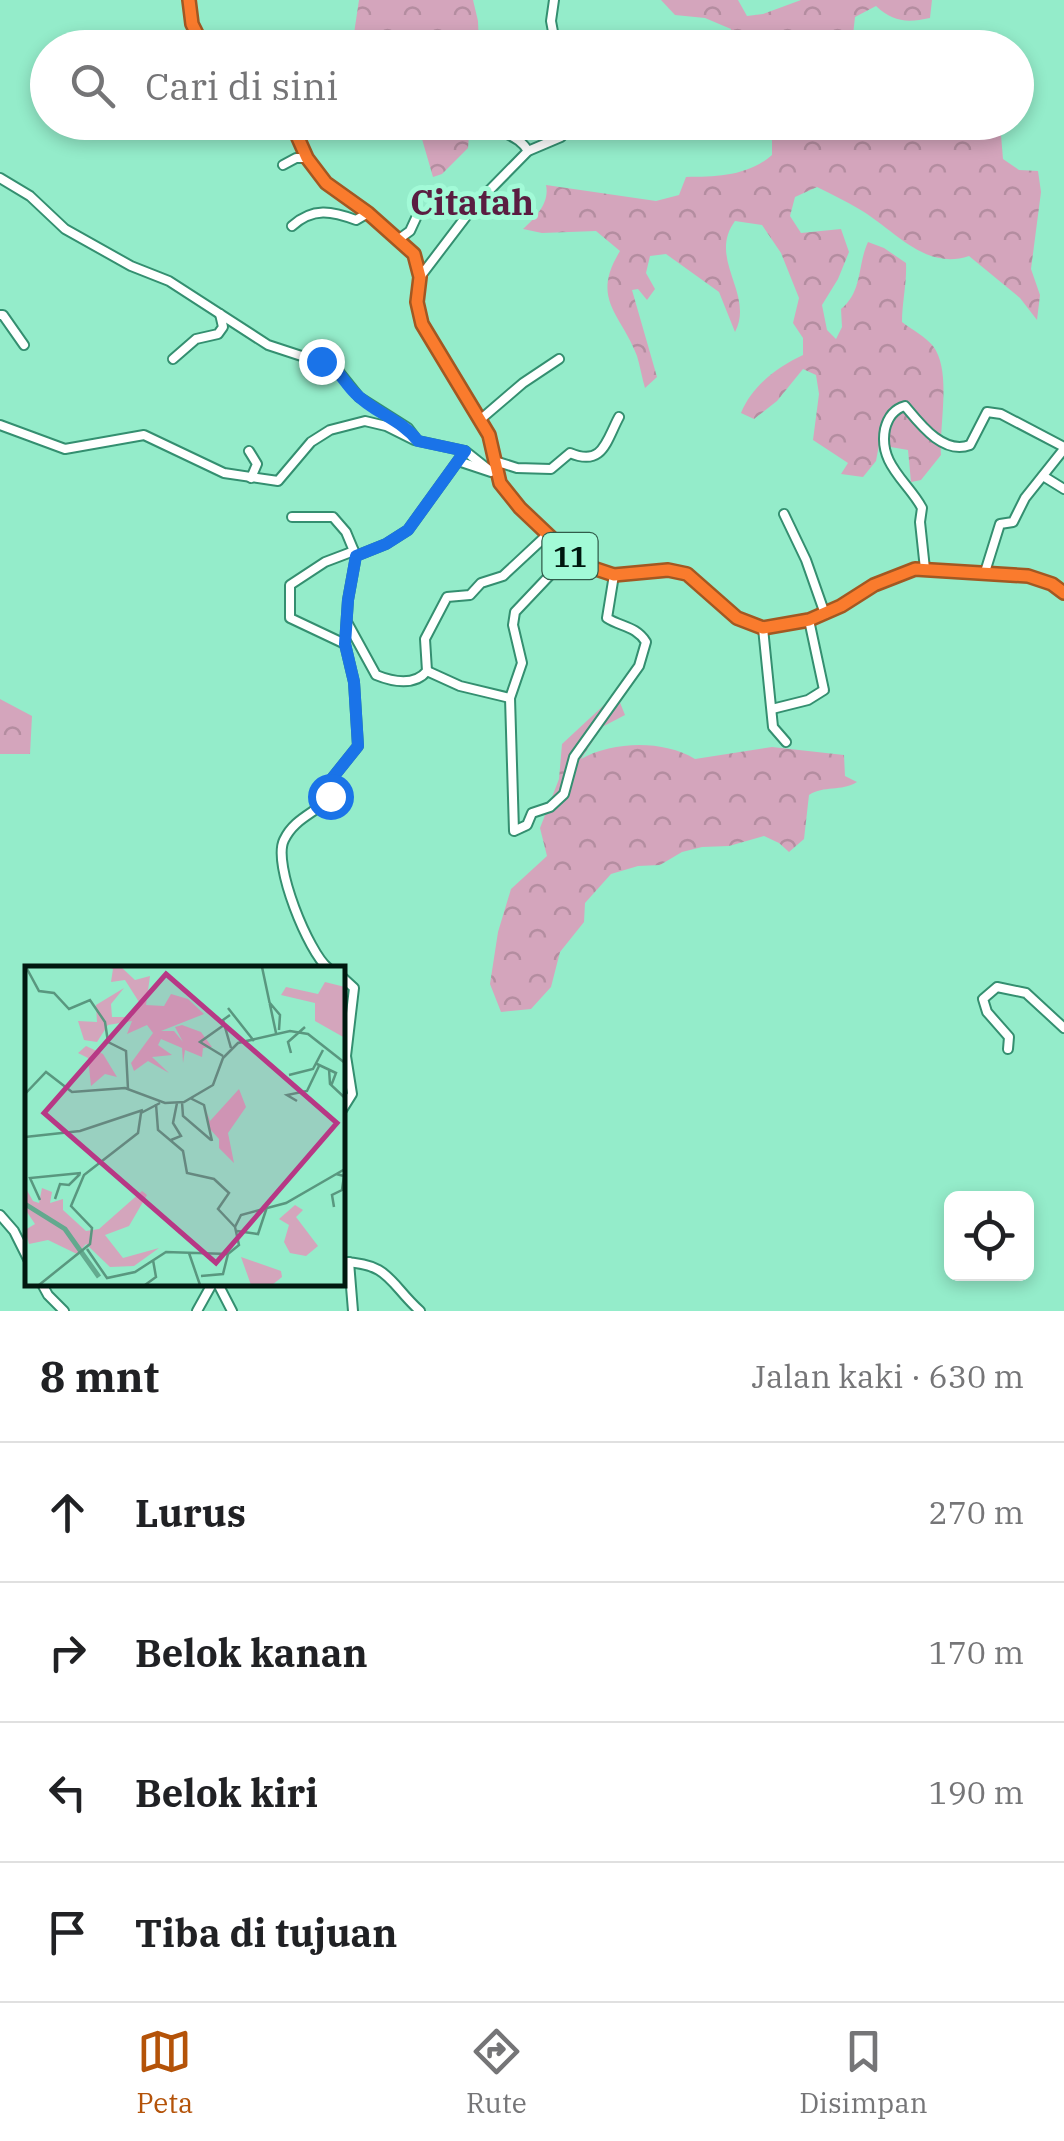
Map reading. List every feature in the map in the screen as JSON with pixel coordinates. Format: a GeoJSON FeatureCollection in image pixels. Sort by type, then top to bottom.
{"type":"FeatureCollection","features":[{"type":"Feature","properties":{"kind":"highway"},"geometry":{"type":"LineString","coordinates":[[190,0],[195,30]]}},
{"type":"Feature","properties":{"kind":"highway","name":"11"},"geometry":{"type":"LineString","coordinates":[[299,140],[326,183],[399,238],[414,254],[420,277],[418,302],[422,324],[481,419],[505,491],[586,568],[614,575],[668,570],[687,574],[737,618],[763,628]]}},
{"type":"Feature","properties":{"kind":"highway"},"geometry":{"type":"LineString","coordinates":[[763,628],[810,620],[890,577],[925,568],[1036,577],[1064,592]]}},
{"type":"Feature","properties":{"kind":"street"},"geometry":{"type":"LineString","coordinates":[[553,30],[554,0]]}},
{"type":"Feature","properties":{"kind":"street"},"geometry":{"type":"LineString","coordinates":[[521,140],[528,151]]}},
{"type":"Feature","properties":{"kind":"street"},"geometry":{"type":"LineString","coordinates":[[420,277],[474,206],[528,151],[555,140]]}},
{"type":"Feature","properties":{"kind":"street"},"geometry":{"type":"LineString","coordinates":[[282,165],[307,158]]}},
{"type":"Feature","properties":{"kind":"street"},"geometry":{"type":"LineString","coordinates":[[0,178],[30,196],[65,229],[132,266],[169,281],[276,350],[335,368],[354,393],[408,428],[418,441]]}},
{"type":"Feature","properties":{"kind":"street"},"geometry":{"type":"LineString","coordinates":[[292,226],[313,212],[343,214],[356,220],[368,213]]}},
{"type":"Feature","properties":{"kind":"street"},"geometry":{"type":"LineString","coordinates":[[399,238],[410,231],[416,218]]}},
{"type":"Feature","properties":{"kind":"street"},"geometry":{"type":"LineString","coordinates":[[0,313],[24,345]]}},
{"type":"Feature","properties":{"kind":"street"},"geometry":{"type":"LineString","coordinates":[[173,359],[196,339],[218,334],[223,327],[220,314]]}},
{"type":"Feature","properties":{"kind":"street"},"geometry":{"type":"LineString","coordinates":[[481,419],[559,359]]}},
{"type":"Feature","properties":{"kind":"street"},"geometry":{"type":"LineString","coordinates":[[925,568],[922,508],[899,479],[884,444],[888,418],[905,406],[935,438],[950,446],[970,445],[987,412],[1001,414],[1064,448],[1025,498],[1014,522],[1000,524],[986,572]]}},
{"type":"Feature","properties":{"kind":"street"},"geometry":{"type":"LineString","coordinates":[[458,461],[495,470],[552,469],[570,453],[594,457],[604,449],[620,417]]}},
{"type":"Feature","properties":{"kind":"street"},"geometry":{"type":"LineString","coordinates":[[0,425],[66,448],[144,435],[207,466],[251,478],[280,480],[310,442],[330,430],[366,421],[418,441],[465,451],[495,470]]}},
{"type":"Feature","properties":{"kind":"street"},"geometry":{"type":"LineString","coordinates":[[249,450],[256,464],[251,478]]}},
{"type":"Feature","properties":{"kind":"street"},"geometry":{"type":"LineString","coordinates":[[345,644],[290,618],[290,585],[325,562],[386,544],[408,530],[465,451]]}},
{"type":"Feature","properties":{"kind":"street"},"geometry":{"type":"LineString","coordinates":[[1043,476],[1064,489]]}},
{"type":"Feature","properties":{"kind":"street"},"geometry":{"type":"LineString","coordinates":[[784,514],[825,614]]}},
{"type":"Feature","properties":{"kind":"street"},"geometry":{"type":"LineString","coordinates":[[292,517],[333,517],[346,532],[355,553],[345,644],[354,682],[358,746],[330,781],[329,799],[301,817],[281,847],[282,870],[291,902],[316,956],[326,966]]}},
{"type":"Feature","properties":{"kind":"street"},"geometry":{"type":"LineString","coordinates":[[346,620],[376,675],[406,681],[419,679],[427,671],[425,640],[447,596],[470,594],[481,583],[503,576],[547,535]]}},
{"type":"Feature","properties":{"kind":"street"},"geometry":{"type":"LineString","coordinates":[[564,539],[586,568]]}},
{"type":"Feature","properties":{"kind":"street"},"geometry":{"type":"LineString","coordinates":[[569,555],[514,612],[513,625],[522,662],[510,698],[514,832],[527,824],[530,814],[550,807],[564,794],[574,757],[639,666],[646,642],[643,637],[627,625],[607,618],[614,575]]}},
{"type":"Feature","properties":{"kind":"street"},"geometry":{"type":"LineString","coordinates":[[772,709],[808,700],[825,688],[810,620]]}},
{"type":"Feature","properties":{"kind":"street"},"geometry":{"type":"LineString","coordinates":[[763,628],[773,727],[786,742]]}},
{"type":"Feature","properties":{"kind":"street"},"geometry":{"type":"LineString","coordinates":[[427,671],[460,686],[510,698]]}},
{"type":"Feature","properties":{"kind":"street"},"geometry":{"type":"LineString","coordinates":[[345,980],[354,988],[354,1000],[346,1056],[352,1094],[345,1105]]}},
{"type":"Feature","properties":{"kind":"street"},"geometry":{"type":"LineString","coordinates":[[1008,1049],[1008,1037],[987,1012],[983,999],[997,986],[1026,993],[1064,1028]]}},
{"type":"Feature","properties":{"kind":"street"},"geometry":{"type":"LineString","coordinates":[[0,1215],[25,1252]]}},
{"type":"Feature","properties":{"kind":"street"},"geometry":{"type":"LineString","coordinates":[[353,1311],[346,1262],[372,1264],[380,1269],[420,1311]]}},
{"type":"Feature","properties":{"kind":"street"},"geometry":{"type":"LineString","coordinates":[[43,1286],[64,1311]]}},
{"type":"Feature","properties":{"kind":"street"},"geometry":{"type":"LineString","coordinates":[[197,1311],[214,1286]]}},
{"type":"Feature","properties":{"kind":"street"},"geometry":{"type":"LineString","coordinates":[[216,1286],[232,1311]]}},
{"type":"Feature","properties":{"kind":"green space"},"geometry":{"type":"Polygon","coordinates":[[[359,0],[473,0],[478,30],[355,30],[359,0]]]}},
{"type":"Feature","properties":{"kind":"green space"},"geometry":{"type":"Polygon","coordinates":[[[661,0],[738,0],[747,16],[801,0],[932,0],[930,18],[901,20],[876,6],[855,17],[854,30],[731,30],[705,18],[675,15],[661,0]]]}},
{"type":"Feature","properties":{"kind":"green space"},"geometry":{"type":"Polygon","coordinates":[[[422,140],[469,140],[468,148],[442,174],[433,177],[422,140]]]}},
{"type":"Feature","properties":{"kind":"green space"},"geometry":{"type":"Polygon","coordinates":[[[772,140],[1001,140],[1003,159],[1019,170],[1038,171],[1041,192],[1031,269],[1040,295],[1037,320],[1020,298],[969,256],[938,258],[924,253],[859,209],[817,187],[795,197],[790,216],[801,233],[841,229],[849,252],[822,305],[827,330],[836,339],[842,327],[841,309],[853,294],[868,242],[906,263],[902,322],[933,346],[943,383],[941,455],[921,480],[911,482],[908,450],[879,445],[876,461],[863,477],[841,474],[848,463],[813,440],[819,394],[816,375],[803,369],[777,401],[754,419],[741,413],[766,378],[803,355],[803,338],[793,323],[799,298],[781,253],[762,225],[735,221],[728,235],[728,263],[740,304],[735,332],[719,292],[666,254],[650,256],[646,273],[655,289],[647,300],[638,289],[632,290],[657,377],[645,388],[637,356],[608,294],[611,268],[620,251],[596,231],[542,233],[523,229],[544,204],[546,185],[656,201],[679,195],[686,177],[742,171],[772,155],[772,140]]]}},
{"type":"Feature","properties":{"kind":"green space"},"geometry":{"type":"Polygon","coordinates":[[[0,699],[32,716],[30,754],[0,754],[0,699]]]}},
{"type":"Feature","properties":{"kind":"green space"},"geometry":{"type":"Polygon","coordinates":[[[619,700],[625,715],[602,727],[581,759],[608,749],[638,745],[668,748],[695,759],[772,747],[844,755],[845,776],[857,782],[809,795],[804,839],[789,852],[764,836],[729,846],[702,847],[682,852],[660,865],[611,874],[585,903],[584,922],[560,952],[551,987],[531,1009],[501,1012],[490,984],[498,932],[511,889],[547,856],[540,828],[559,779],[562,744],[604,705],[619,700]]]}},
{"type":"Feature","properties":{"kind":"district","name":"Citatah"},"geometry":{"type":"Point","coordinates":[472,202]}},
{"type":"Feature","properties":{"kind":"route"},"geometry":{"type":"LineString","coordinates":[[321,361],[339,371],[354,393],[408,428],[418,441],[465,451],[408,530],[356,556],[345,644],[354,682],[358,746],[330,781],[330,796]]}}]}
